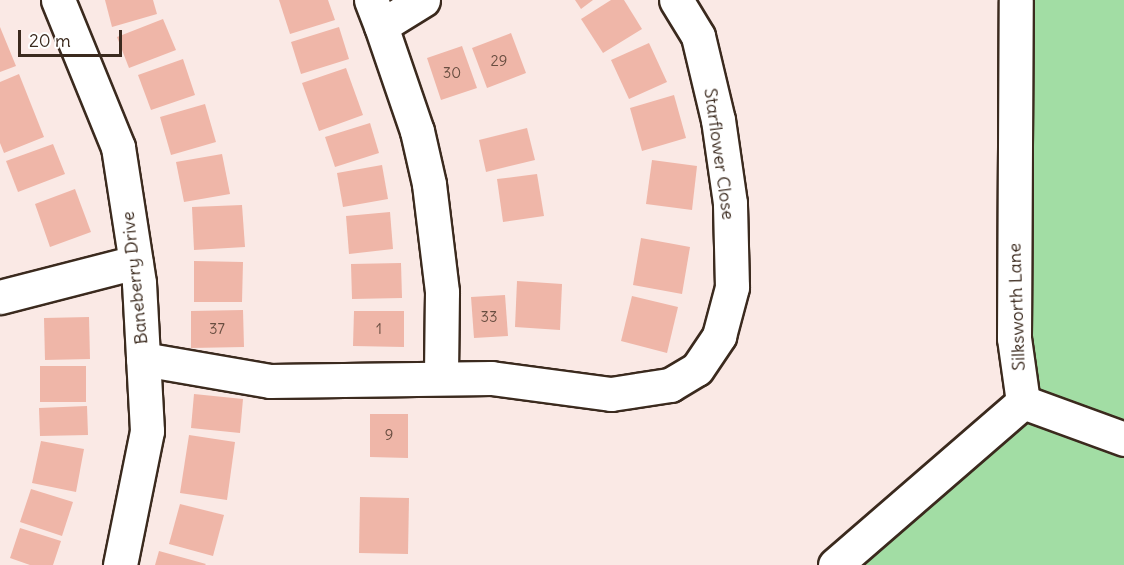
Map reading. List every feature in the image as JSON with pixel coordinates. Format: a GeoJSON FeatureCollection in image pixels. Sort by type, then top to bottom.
{"type":"FeatureCollection","features":[{"type":"Feature","properties":{"kind":"street","name":"Baneberry Drive"},"geometry":{"type":"LineString","coordinates":[[58,0],[118,147],[136,262],[147,430],[120,565]]}},
{"type":"Feature","properties":{"kind":"street"},"geometry":{"type":"LineString","coordinates":[[423,0],[376,13],[417,131],[429,184],[442,292],[441,377]]}},
{"type":"Feature","properties":{"kind":"street","name":"Starflower Close"},"geometry":{"type":"LineString","coordinates":[[143,359],[270,381],[491,378],[611,394],[670,385],[697,369],[719,336],[732,287],[730,203],[718,120],[698,36],[676,0]]}},
{"type":"Feature","properties":{"kind":"street","name":"Silksworth Lane"},"geometry":{"type":"LineString","coordinates":[[1016,0],[1014,338],[1023,402]]}},
{"type":"Feature","properties":{"kind":"street"},"geometry":{"type":"LineString","coordinates":[[0,297],[136,262]]}},
{"type":"Feature","properties":{"kind":"street"},"geometry":{"type":"LineString","coordinates":[[835,565],[1023,402],[1124,439]]}},
{"type":"Feature","properties":{"kind":"green space"},"geometry":{"type":"Polygon","coordinates":[[[1016,0],[1124,0],[1124,565],[835,565],[1023,402],[1016,0]]]}},
{"type":"Feature","properties":{"kind":"building"},"geometry":{"type":"Polygon","coordinates":[[[105,0],[153,0],[157,14],[112,27],[105,0]]]}},
{"type":"Feature","properties":{"kind":"building"},"geometry":{"type":"Polygon","coordinates":[[[279,0],[328,0],[335,20],[290,34],[279,0]]]}},
{"type":"Feature","properties":{"kind":"building"},"geometry":{"type":"Polygon","coordinates":[[[575,0],[593,0],[581,9],[575,0]]]}},
{"type":"Feature","properties":{"kind":"building"},"geometry":{"type":"Polygon","coordinates":[[[611,0],[624,0],[642,29],[603,53],[581,19],[611,0]]]}},
{"type":"Feature","properties":{"kind":"building"},"geometry":{"type":"Polygon","coordinates":[[[163,19],[176,50],[129,68],[117,37],[163,19]]]}},
{"type":"Feature","properties":{"kind":"building"},"geometry":{"type":"Polygon","coordinates":[[[0,27],[16,66],[0,72],[0,27]]]}},
{"type":"Feature","properties":{"kind":"building"},"geometry":{"type":"Polygon","coordinates":[[[339,27],[349,59],[301,74],[291,42],[339,27]]]}},
{"type":"Feature","properties":{"kind":"building"},"geometry":{"type":"Polygon","coordinates":[[[511,33],[526,73],[487,88],[472,48],[511,33]]]}},
{"type":"Feature","properties":{"kind":"building"},"geometry":{"type":"Polygon","coordinates":[[[649,43],[667,82],[629,99],[611,60],[649,43]]]}},
{"type":"Feature","properties":{"kind":"building"},"geometry":{"type":"Polygon","coordinates":[[[462,46],[477,88],[441,100],[427,58],[462,46]]]}},
{"type":"Feature","properties":{"kind":"building"},"geometry":{"type":"Polygon","coordinates":[[[183,59],[195,95],[151,110],[138,75],[183,59]]]}},
{"type":"Feature","properties":{"kind":"building"},"geometry":{"type":"Polygon","coordinates":[[[346,68],[363,115],[319,131],[302,83],[346,68]]]}},
{"type":"Feature","properties":{"kind":"building"},"geometry":{"type":"Polygon","coordinates":[[[19,74],[44,137],[4,153],[0,143],[0,82],[19,74]]]}},
{"type":"Feature","properties":{"kind":"building"},"geometry":{"type":"Polygon","coordinates":[[[674,95],[686,138],[642,151],[630,108],[674,95]]]}},
{"type":"Feature","properties":{"kind":"building"},"geometry":{"type":"Polygon","coordinates":[[[205,104],[216,142],[171,155],[160,117],[205,104]]]}},
{"type":"Feature","properties":{"kind":"building"},"geometry":{"type":"Polygon","coordinates":[[[370,123],[379,153],[335,167],[325,137],[370,123]]]}},
{"type":"Feature","properties":{"kind":"building"},"geometry":{"type":"Polygon","coordinates":[[[527,128],[535,160],[486,172],[479,140],[527,128]]]}},
{"type":"Feature","properties":{"kind":"building"},"geometry":{"type":"Polygon","coordinates":[[[53,144],[65,174],[18,192],[6,161],[53,144]]]}},
{"type":"Feature","properties":{"kind":"building"},"geometry":{"type":"Polygon","coordinates":[[[222,154],[230,194],[184,202],[176,162],[222,154]]]}},
{"type":"Feature","properties":{"kind":"building"},"geometry":{"type":"Polygon","coordinates":[[[652,160],[697,166],[692,210],[646,204],[652,160]]]}},
{"type":"Feature","properties":{"kind":"building"},"geometry":{"type":"Polygon","coordinates":[[[382,165],[388,199],[343,207],[337,173],[382,165]]]}},
{"type":"Feature","properties":{"kind":"building"},"geometry":{"type":"Polygon","coordinates":[[[537,174],[544,216],[503,222],[497,179],[537,174]]]}},
{"type":"Feature","properties":{"kind":"building"},"geometry":{"type":"Polygon","coordinates":[[[75,189],[91,232],[50,247],[35,204],[75,189]]]}},
{"type":"Feature","properties":{"kind":"building"},"geometry":{"type":"Polygon","coordinates":[[[242,205],[245,247],[194,250],[192,207],[242,205]]]}},
{"type":"Feature","properties":{"kind":"building"},"geometry":{"type":"Polygon","coordinates":[[[390,212],[393,249],[349,254],[346,216],[390,212]]]}},
{"type":"Feature","properties":{"kind":"building"},"geometry":{"type":"Polygon","coordinates":[[[641,238],[690,247],[682,294],[633,285],[641,238]]]}},
{"type":"Feature","properties":{"kind":"building"},"geometry":{"type":"Polygon","coordinates":[[[194,261],[243,262],[242,302],[194,302],[194,261]]]}},
{"type":"Feature","properties":{"kind":"building"},"geometry":{"type":"Polygon","coordinates":[[[401,263],[402,298],[352,299],[351,264],[401,263]]]}},
{"type":"Feature","properties":{"kind":"building"},"geometry":{"type":"Polygon","coordinates":[[[517,281],[562,284],[560,330],[515,327],[517,281]]]}},
{"type":"Feature","properties":{"kind":"building"},"geometry":{"type":"Polygon","coordinates":[[[505,295],[508,336],[474,338],[471,297],[505,295]]]}},
{"type":"Feature","properties":{"kind":"building"},"geometry":{"type":"Polygon","coordinates":[[[632,296],[678,307],[667,353],[621,341],[632,296]]]}},
{"type":"Feature","properties":{"kind":"building"},"geometry":{"type":"Polygon","coordinates":[[[243,310],[244,347],[191,348],[191,311],[243,310]]]}},
{"type":"Feature","properties":{"kind":"building"},"geometry":{"type":"Polygon","coordinates":[[[354,311],[404,311],[404,347],[353,346],[354,311]]]}},
{"type":"Feature","properties":{"kind":"building"},"geometry":{"type":"Polygon","coordinates":[[[89,317],[90,359],[45,360],[44,318],[89,317]]]}},
{"type":"Feature","properties":{"kind":"building"},"geometry":{"type":"Polygon","coordinates":[[[40,366],[86,366],[86,402],[40,402],[40,366]]]}},
{"type":"Feature","properties":{"kind":"building"},"geometry":{"type":"Polygon","coordinates":[[[194,394],[243,399],[240,433],[191,428],[194,394]]]}},
{"type":"Feature","properties":{"kind":"building"},"geometry":{"type":"Polygon","coordinates":[[[87,406],[88,435],[40,436],[39,408],[87,406]]]}},
{"type":"Feature","properties":{"kind":"building"},"geometry":{"type":"Polygon","coordinates":[[[370,414],[408,414],[408,458],[370,457],[370,414]]]}},
{"type":"Feature","properties":{"kind":"building"},"geometry":{"type":"Polygon","coordinates":[[[189,435],[235,442],[227,500],[180,493],[189,435]]]}},
{"type":"Feature","properties":{"kind":"building"},"geometry":{"type":"Polygon","coordinates":[[[41,441],[84,449],[76,492],[32,483],[41,441]]]}},
{"type":"Feature","properties":{"kind":"building"},"geometry":{"type":"Polygon","coordinates":[[[31,489],[73,502],[62,536],[20,522],[31,489]]]}},
{"type":"Feature","properties":{"kind":"building"},"geometry":{"type":"Polygon","coordinates":[[[360,497],[409,498],[408,554],[359,553],[360,497]]]}},
{"type":"Feature","properties":{"kind":"building"},"geometry":{"type":"Polygon","coordinates":[[[180,504],[224,515],[213,556],[169,544],[180,504]]]}},
{"type":"Feature","properties":{"kind":"building"},"geometry":{"type":"Polygon","coordinates":[[[20,528],[61,541],[53,565],[30,565],[10,558],[20,528]]]}},
{"type":"Feature","properties":{"kind":"building"},"geometry":{"type":"Polygon","coordinates":[[[159,551],[206,564],[155,565],[159,551]]]}}]}
